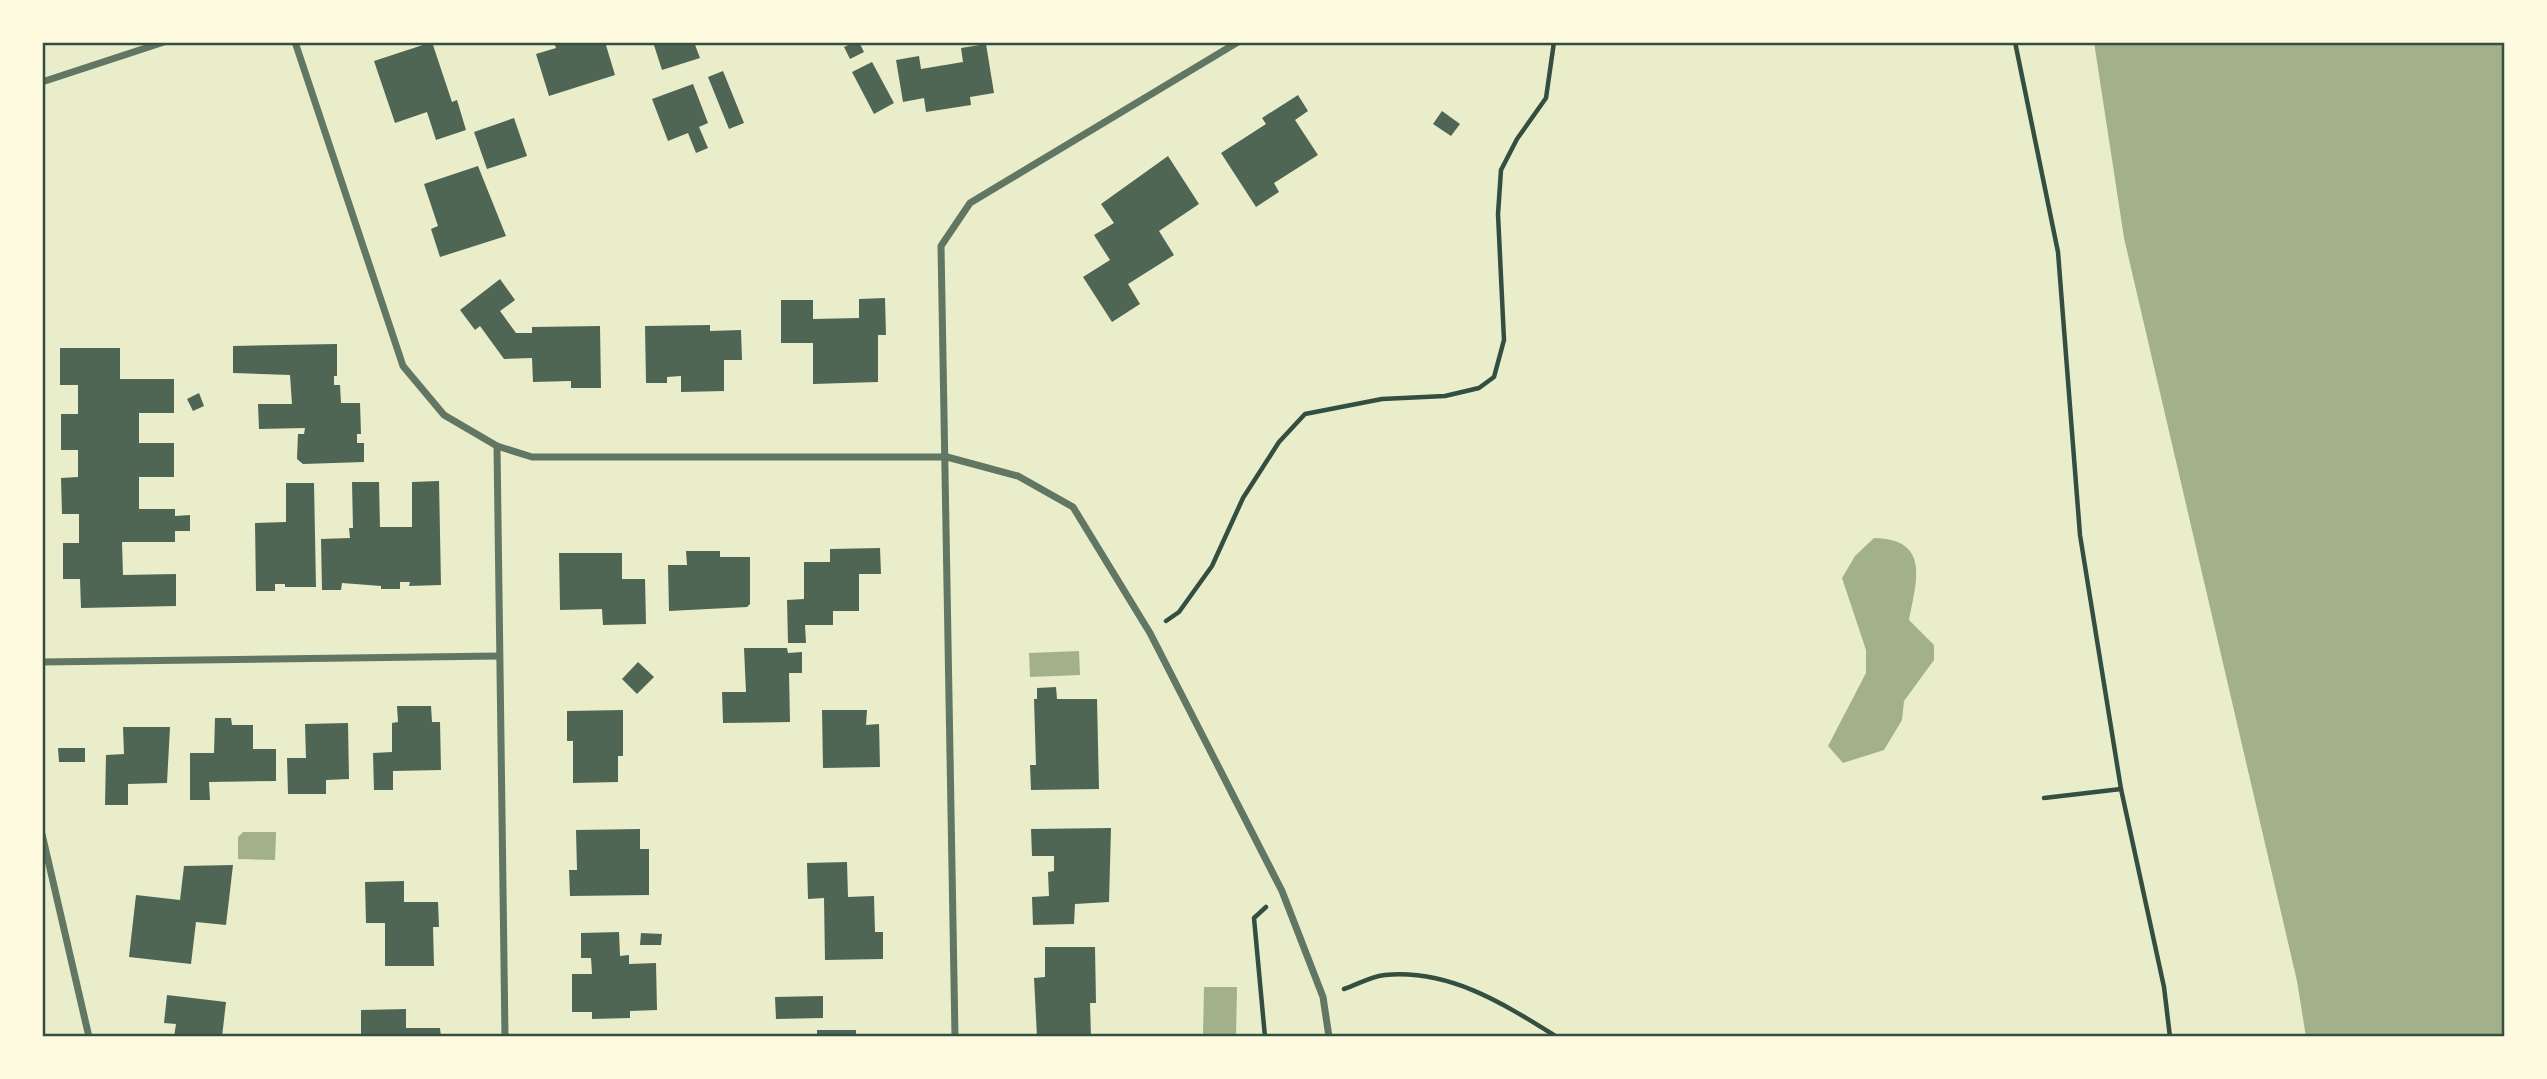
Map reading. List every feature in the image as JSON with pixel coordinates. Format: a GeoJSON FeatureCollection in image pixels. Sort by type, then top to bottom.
{"type":"FeatureCollection","features":[{"type":"Feature","properties":{"kind":"street"},"geometry":{"type":"LineString","coordinates":[[42,82],[164,42]]}},
{"type":"Feature","properties":{"kind":"street"},"geometry":{"type":"LineString","coordinates":[[295,42],[403,366],[444,415],[497,446],[532,457],[947,457],[1018,476],[1073,507],[1150,633],[1282,891],[1323,997],[1329,1037]]}},
{"type":"Feature","properties":{"kind":"street"},"geometry":{"type":"LineString","coordinates":[[955,1037],[947,457],[941,246],[970,203],[1238,42]]}},
{"type":"Feature","properties":{"kind":"street"},"geometry":{"type":"LineString","coordinates":[[497,446],[505,1037]]}},
{"type":"Feature","properties":{"kind":"street"},"geometry":{"type":"LineString","coordinates":[[42,662],[498,656]]}},
{"type":"Feature","properties":{"kind":"street"},"geometry":{"type":"LineString","coordinates":[[42,834],[89,1037]]}},
{"type":"Feature","properties":{"kind":"path"},"geometry":{"type":"LineString","coordinates":[[1150,633],[1179,612],[1186,603],[1212,566],[1243,498],[1279,442],[1305,414],[1382,399],[1445,396],[1479,388],[1494,377],[1504,340],[1499,214],[1501,170],[1517,139],[1546,98],[1554,42]]}},
{"type":"Feature","properties":{"kind":"path"},"geometry":{"type":"LineString","coordinates":[[2015,42],[2058,252],[2080,535],[2121,789],[2164,987],[2170,1037]]}},
{"type":"Feature","properties":{"kind":"path"},"geometry":{"type":"LineString","coordinates":[[2043,798],[2121,789]]}},
{"type":"Feature","properties":{"kind":"path"},"geometry":{"type":"LineString","coordinates":[[1265,1037],[1255,918],[1282,891]]}},
{"type":"Feature","properties":{"kind":"path"},"geometry":{"type":"LineString","coordinates":[[1323,997],[1383,975],[1447,979],[1510,1008],[1557,1037]]}},
{"type":"Feature","properties":{"kind":"shaded area"},"geometry":{"type":"Polygon","coordinates":[[[2094,42],[2505,42],[2505,1037],[2306,1037],[2297,981],[2124,238],[2094,42]]]}},
{"type":"Feature","properties":{"kind":"shaded area"},"geometry":{"type":"Polygon","coordinates":[[[1874,538],[1892,540],[1912,554],[1916,577],[1909,620],[1934,645],[1934,660],[1904,701],[1902,720],[1884,750],[1843,763],[1828,746],[1866,673],[1866,650],[1842,578],[1855,556],[1874,538]]]}},
{"type":"Feature","properties":{"kind":"shaded area"},"geometry":{"type":"Polygon","coordinates":[[[1079,651],[1080,675],[1030,677],[1029,653],[1079,651]]]}},
{"type":"Feature","properties":{"kind":"shaded area"},"geometry":{"type":"Polygon","coordinates":[[[243,832],[276,832],[275,860],[238,859],[238,837],[243,832]]]}},
{"type":"Feature","properties":{"kind":"shaded area"},"geometry":{"type":"Polygon","coordinates":[[[1204,987],[1237,987],[1236,1037],[1203,1037],[1204,987]]]}},
{"type":"Feature","properties":{"kind":"building"},"geometry":{"type":"Polygon","coordinates":[[[432,42],[452,102],[457,100],[466,130],[436,140],[427,112],[395,123],[374,61],[432,42]]]}},
{"type":"Feature","properties":{"kind":"building"},"geometry":{"type":"Polygon","coordinates":[[[554,42],[605,42],[615,75],[549,96],[536,54],[556,48],[554,42]]]}},
{"type":"Feature","properties":{"kind":"building"},"geometry":{"type":"Polygon","coordinates":[[[653,42],[694,42],[700,58],[662,70],[653,42]]]}},
{"type":"Feature","properties":{"kind":"building"},"geometry":{"type":"Polygon","coordinates":[[[859,42],[864,52],[850,59],[844,47],[859,42]]]}},
{"type":"Feature","properties":{"kind":"building"},"geometry":{"type":"Polygon","coordinates":[[[986,44],[994,93],[970,97],[971,105],[926,112],[924,98],[903,102],[896,60],[919,56],[921,69],[963,62],[961,48],[986,44]]]}},
{"type":"Feature","properties":{"kind":"building"},"geometry":{"type":"Polygon","coordinates":[[[872,62],[894,103],[874,114],[852,72],[872,62]]]}},
{"type":"Feature","properties":{"kind":"building"},"geometry":{"type":"Polygon","coordinates":[[[723,71],[744,123],[729,129],[708,77],[723,71]]]}},
{"type":"Feature","properties":{"kind":"building"},"geometry":{"type":"Polygon","coordinates":[[[693,84],[708,123],[699,127],[708,148],[696,153],[688,133],[668,141],[652,99],[693,84]]]}},
{"type":"Feature","properties":{"kind":"building"},"geometry":{"type":"Polygon","coordinates":[[[1298,95],[1308,111],[1295,120],[1318,155],[1274,183],[1279,192],[1256,207],[1221,153],[1266,124],[1262,118],[1298,95]]]}},
{"type":"Feature","properties":{"kind":"building"},"geometry":{"type":"Polygon","coordinates":[[[1442,111],[1460,124],[1451,136],[1433,124],[1442,111]]]}},
{"type":"Feature","properties":{"kind":"building"},"geometry":{"type":"Polygon","coordinates":[[[514,118],[527,156],[487,169],[474,132],[514,118]]]}},
{"type":"Feature","properties":{"kind":"building"},"geometry":{"type":"Polygon","coordinates":[[[1168,156],[1199,204],[1159,231],[1174,255],[1128,284],[1140,304],[1112,322],[1083,277],[1110,260],[1094,235],[1114,223],[1101,204],[1168,156]]]}},
{"type":"Feature","properties":{"kind":"building"},"geometry":{"type":"Polygon","coordinates":[[[478,166],[506,236],[440,257],[431,229],[438,226],[424,184],[478,166]]]}},
{"type":"Feature","properties":{"kind":"building"},"geometry":{"type":"Polygon","coordinates":[[[500,279],[515,300],[500,311],[516,333],[532,333],[532,327],[600,326],[601,388],[571,388],[571,381],[533,382],[532,358],[504,359],[480,326],[475,330],[460,310],[500,279]]]}},
{"type":"Feature","properties":{"kind":"building"},"geometry":{"type":"Polygon","coordinates":[[[885,298],[886,335],[878,335],[878,382],[813,384],[813,343],[781,343],[781,300],[813,300],[813,319],[859,318],[859,299],[885,298]]]}},
{"type":"Feature","properties":{"kind":"building"},"geometry":{"type":"Polygon","coordinates":[[[710,325],[710,331],[741,330],[742,360],[724,360],[724,391],[681,392],[681,376],[667,377],[667,383],[646,383],[645,326],[710,325]]]}},
{"type":"Feature","properties":{"kind":"building"},"geometry":{"type":"Polygon","coordinates":[[[337,344],[337,376],[334,376],[334,385],[340,385],[341,403],[360,403],[361,434],[357,434],[357,443],[364,443],[364,462],[303,464],[297,459],[298,434],[304,434],[305,428],[259,429],[258,404],[292,404],[290,375],[233,373],[233,346],[337,344]]]}},
{"type":"Feature","properties":{"kind":"building"},"geometry":{"type":"Polygon","coordinates":[[[60,348],[120,348],[120,379],[174,379],[174,413],[139,413],[139,443],[174,443],[174,477],[139,477],[139,509],[175,509],[175,516],[190,515],[190,531],[175,531],[175,542],[122,542],[123,575],[176,574],[176,606],[81,608],[80,579],[63,579],[63,543],[79,543],[79,514],[62,514],[61,478],[78,477],[78,450],[61,450],[61,414],[78,414],[78,385],[60,385],[60,348]]]}},
{"type":"Feature","properties":{"kind":"building"},"geometry":{"type":"Polygon","coordinates":[[[199,393],[204,406],[193,411],[187,399],[199,393]]]}},
{"type":"Feature","properties":{"kind":"building"},"geometry":{"type":"Polygon","coordinates":[[[439,481],[441,585],[409,586],[410,582],[400,582],[400,589],[381,589],[381,586],[342,583],[341,590],[322,590],[321,539],[350,538],[349,528],[353,528],[352,482],[379,482],[380,527],[412,527],[412,482],[439,481]]]}},
{"type":"Feature","properties":{"kind":"building"},"geometry":{"type":"Polygon","coordinates":[[[286,483],[314,483],[316,587],[285,587],[285,584],[275,584],[275,591],[256,591],[255,523],[286,522],[286,483]]]}},
{"type":"Feature","properties":{"kind":"building"},"geometry":{"type":"Polygon","coordinates":[[[880,548],[881,574],[859,574],[859,611],[833,611],[833,625],[805,625],[806,643],[788,643],[787,600],[804,599],[804,562],[830,562],[830,549],[880,548]]]}},
{"type":"Feature","properties":{"kind":"building"},"geometry":{"type":"Polygon","coordinates":[[[686,551],[720,551],[720,557],[750,557],[750,604],[747,607],[669,611],[668,565],[687,565],[686,551]]]}},
{"type":"Feature","properties":{"kind":"building"},"geometry":{"type":"Polygon","coordinates":[[[559,553],[622,553],[622,579],[645,579],[646,624],[603,625],[602,609],[560,610],[559,553]]]}},
{"type":"Feature","properties":{"kind":"building"},"geometry":{"type":"Polygon","coordinates":[[[744,648],[787,648],[788,653],[802,652],[802,673],[789,673],[790,722],[723,723],[722,692],[746,692],[744,648]]]}},
{"type":"Feature","properties":{"kind":"building"},"geometry":{"type":"Polygon","coordinates":[[[638,662],[654,677],[637,694],[622,679],[638,662]]]}},
{"type":"Feature","properties":{"kind":"building"},"geometry":{"type":"Polygon","coordinates":[[[1056,687],[1057,699],[1097,699],[1099,789],[1031,790],[1030,765],[1036,765],[1034,699],[1037,699],[1037,688],[1056,687]]]}},
{"type":"Feature","properties":{"kind":"building"},"geometry":{"type":"Polygon","coordinates":[[[397,706],[431,706],[432,722],[440,722],[441,770],[393,771],[393,790],[374,790],[373,753],[392,752],[392,723],[398,722],[397,706]]]}},
{"type":"Feature","properties":{"kind":"building"},"geometry":{"type":"Polygon","coordinates":[[[623,710],[623,756],[618,756],[618,782],[573,783],[573,741],[567,741],[567,711],[623,710]]]}},
{"type":"Feature","properties":{"kind":"building"},"geometry":{"type":"Polygon","coordinates":[[[822,710],[867,710],[866,725],[879,724],[880,767],[823,768],[822,710]]]}},
{"type":"Feature","properties":{"kind":"building"},"geometry":{"type":"Polygon","coordinates":[[[215,718],[231,718],[232,725],[253,725],[253,749],[276,749],[276,781],[209,782],[210,800],[190,800],[190,753],[214,753],[215,718]]]}},
{"type":"Feature","properties":{"kind":"building"},"geometry":{"type":"Polygon","coordinates":[[[348,723],[349,779],[326,780],[326,794],[288,794],[287,758],[306,758],[305,724],[348,723]]]}},
{"type":"Feature","properties":{"kind":"building"},"geometry":{"type":"Polygon","coordinates":[[[123,727],[170,727],[167,783],[128,784],[128,805],[105,805],[106,755],[124,754],[123,727]]]}},
{"type":"Feature","properties":{"kind":"building"},"geometry":{"type":"Polygon","coordinates":[[[58,748],[85,748],[85,762],[59,762],[58,748]]]}},
{"type":"Feature","properties":{"kind":"building"},"geometry":{"type":"Polygon","coordinates":[[[1111,828],[1109,902],[1075,904],[1074,924],[1033,925],[1032,897],[1049,896],[1048,872],[1054,871],[1054,856],[1032,856],[1031,829],[1111,828]]]}},
{"type":"Feature","properties":{"kind":"building"},"geometry":{"type":"Polygon","coordinates":[[[640,829],[640,849],[649,849],[649,895],[570,896],[569,870],[577,870],[576,830],[640,829]]]}},
{"type":"Feature","properties":{"kind":"building"},"geometry":{"type":"Polygon","coordinates":[[[847,862],[848,897],[874,896],[875,932],[883,932],[883,959],[825,960],[824,898],[808,899],[807,863],[847,862]]]}},
{"type":"Feature","properties":{"kind":"building"},"geometry":{"type":"Polygon","coordinates":[[[233,865],[226,925],[196,922],[191,964],[129,957],[136,895],[180,900],[184,866],[233,865]]]}},
{"type":"Feature","properties":{"kind":"building"},"geometry":{"type":"Polygon","coordinates":[[[404,881],[404,902],[438,902],[439,927],[433,927],[434,966],[385,966],[385,923],[366,923],[365,882],[404,881]]]}},
{"type":"Feature","properties":{"kind":"building"},"geometry":{"type":"Polygon","coordinates":[[[619,932],[620,956],[629,955],[629,964],[656,963],[657,1010],[630,1011],[630,1018],[592,1019],[592,1012],[572,1012],[572,974],[592,974],[591,958],[581,958],[581,933],[619,932]]]}},
{"type":"Feature","properties":{"kind":"building"},"geometry":{"type":"Polygon","coordinates":[[[641,933],[662,934],[661,945],[640,945],[641,933]]]}},
{"type":"Feature","properties":{"kind":"building"},"geometry":{"type":"Polygon","coordinates":[[[1045,947],[1095,947],[1096,1003],[1090,1003],[1091,1037],[1037,1037],[1034,978],[1045,977],[1045,947]]]}},
{"type":"Feature","properties":{"kind":"building"},"geometry":{"type":"Polygon","coordinates":[[[167,995],[226,1002],[222,1037],[174,1037],[176,1024],[164,1023],[167,995]]]}},
{"type":"Feature","properties":{"kind":"building"},"geometry":{"type":"Polygon","coordinates":[[[823,996],[823,1018],[776,1019],[775,997],[823,996]]]}},
{"type":"Feature","properties":{"kind":"building"},"geometry":{"type":"Polygon","coordinates":[[[406,1009],[406,1028],[440,1028],[441,1037],[361,1037],[361,1010],[406,1009]]]}},
{"type":"Feature","properties":{"kind":"building"},"geometry":{"type":"Polygon","coordinates":[[[817,1030],[856,1030],[856,1037],[817,1037],[817,1030]]]}}]}
